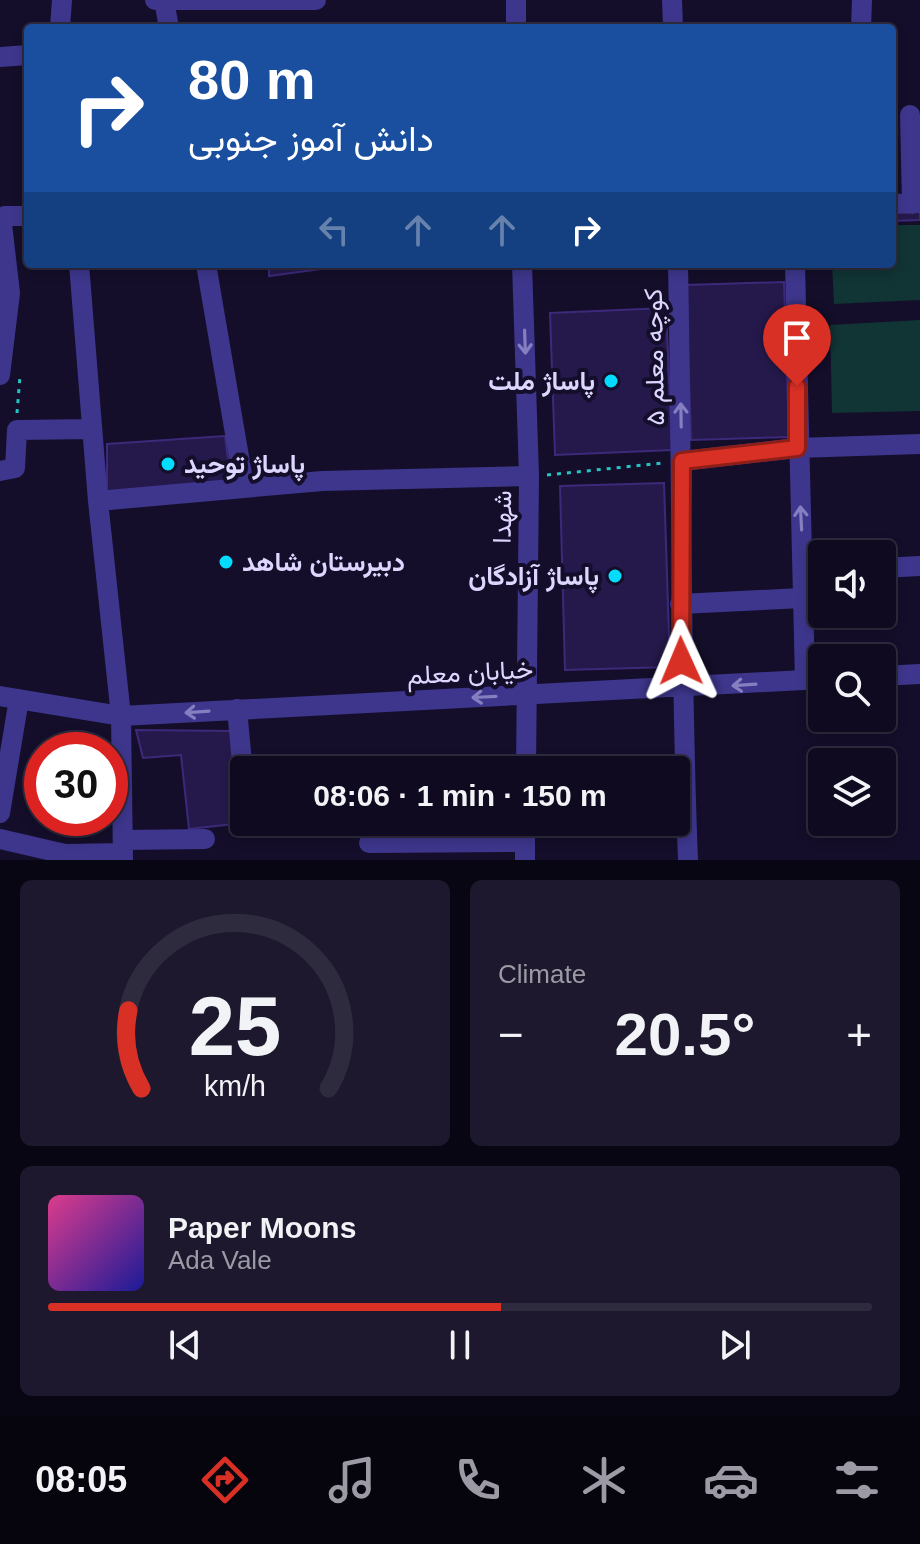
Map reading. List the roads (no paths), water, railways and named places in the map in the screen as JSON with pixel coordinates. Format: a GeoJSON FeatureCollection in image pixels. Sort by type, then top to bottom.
{"type":"FeatureCollection","features":[{"type":"Feature","properties":{"kind":"street"},"geometry":{"type":"LineString","coordinates":[[60,24],[62,0]]}},
{"type":"Feature","properties":{"kind":"street"},"geometry":{"type":"LineString","coordinates":[[155,0],[316,0]]}},
{"type":"Feature","properties":{"kind":"street"},"geometry":{"type":"LineString","coordinates":[[164,0],[168,24]]}},
{"type":"Feature","properties":{"kind":"street"},"geometry":{"type":"LineString","coordinates":[[516,0],[516,24]]}},
{"type":"Feature","properties":{"kind":"street"},"geometry":{"type":"LineString","coordinates":[[672,0],[673,24]]}},
{"type":"Feature","properties":{"kind":"street"},"geometry":{"type":"LineString","coordinates":[[861,24],[862,0]]}},
{"type":"Feature","properties":{"kind":"street"},"geometry":{"type":"LineString","coordinates":[[0,57],[24,55]]}},
{"type":"Feature","properties":{"kind":"street"},"geometry":{"type":"LineString","coordinates":[[907,115],[908,204]]}},
{"type":"Feature","properties":{"kind":"street"},"geometry":{"type":"LineString","coordinates":[[10,375],[10,293],[2,247],[5,216],[24,216]]}},
{"type":"Feature","properties":{"kind":"street"},"geometry":{"type":"LineString","coordinates":[[79,268],[98,501],[121,716],[123,851]]}},
{"type":"Feature","properties":{"kind":"street"},"geometry":{"type":"LineString","coordinates":[[207,268],[244,486]]}},
{"type":"Feature","properties":{"kind":"street","name":"شهدا"},"geometry":{"type":"LineString","coordinates":[[522,268],[529,476],[526,756]]}},
{"type":"Feature","properties":{"kind":"street","name":"کوچه معلم ۵"},"geometry":{"type":"LineString","coordinates":[[678,268],[682,461],[681,689],[688,860]]}},
{"type":"Feature","properties":{"kind":"street"},"geometry":{"type":"LineString","coordinates":[[795,268],[797,448],[809,540]]}},
{"type":"Feature","properties":{"kind":"street"},"geometry":{"type":"LineString","coordinates":[[0,471],[15,468],[15,432],[92,429]]}},
{"type":"Feature","properties":{"kind":"street"},"geometry":{"type":"LineString","coordinates":[[682,461],[797,448],[920,444]]}},
{"type":"Feature","properties":{"kind":"street"},"geometry":{"type":"LineString","coordinates":[[98,501],[244,486],[529,476]]}},
{"type":"Feature","properties":{"kind":"street"},"geometry":{"type":"LineString","coordinates":[[896,567],[920,566]]}},
{"type":"Feature","properties":{"kind":"street"},"geometry":{"type":"LineString","coordinates":[[808,584],[802,598],[808,644]]}},
{"type":"Feature","properties":{"kind":"street"},"geometry":{"type":"LineString","coordinates":[[680,604],[802,598]]}},
{"type":"Feature","properties":{"kind":"street"},"geometry":{"type":"LineString","coordinates":[[896,675],[920,674]]}},
{"type":"Feature","properties":{"kind":"street","name":"خیابان معلم"},"geometry":{"type":"LineString","coordinates":[[7,697],[121,716],[808,680]]}},
{"type":"Feature","properties":{"kind":"street"},"geometry":{"type":"LineString","coordinates":[[0,685],[7,697],[0,813]]}},
{"type":"Feature","properties":{"kind":"street"},"geometry":{"type":"LineString","coordinates":[[237,709],[241,756]]}},
{"type":"Feature","properties":{"kind":"street"},"geometry":{"type":"LineString","coordinates":[[0,839],[65,854],[123,851],[205,839]]}},
{"type":"Feature","properties":{"kind":"street"},"geometry":{"type":"LineString","coordinates":[[369,843],[525,841]]}},
{"type":"Feature","properties":{"kind":"place","name":"پاساژ ملت"},"geometry":{"type":"Point","coordinates":[611,381]}},
{"type":"Feature","properties":{"kind":"place","name":"پاساژ توحید"},"geometry":{"type":"Point","coordinates":[168,464]}},
{"type":"Feature","properties":{"kind":"place","name":"دبیرستان شاهد"},"geometry":{"type":"Point","coordinates":[226,562]}},
{"type":"Feature","properties":{"kind":"place","name":"پاساژ آزادگان"},"geometry":{"type":"Point","coordinates":[615,576]}}]}
